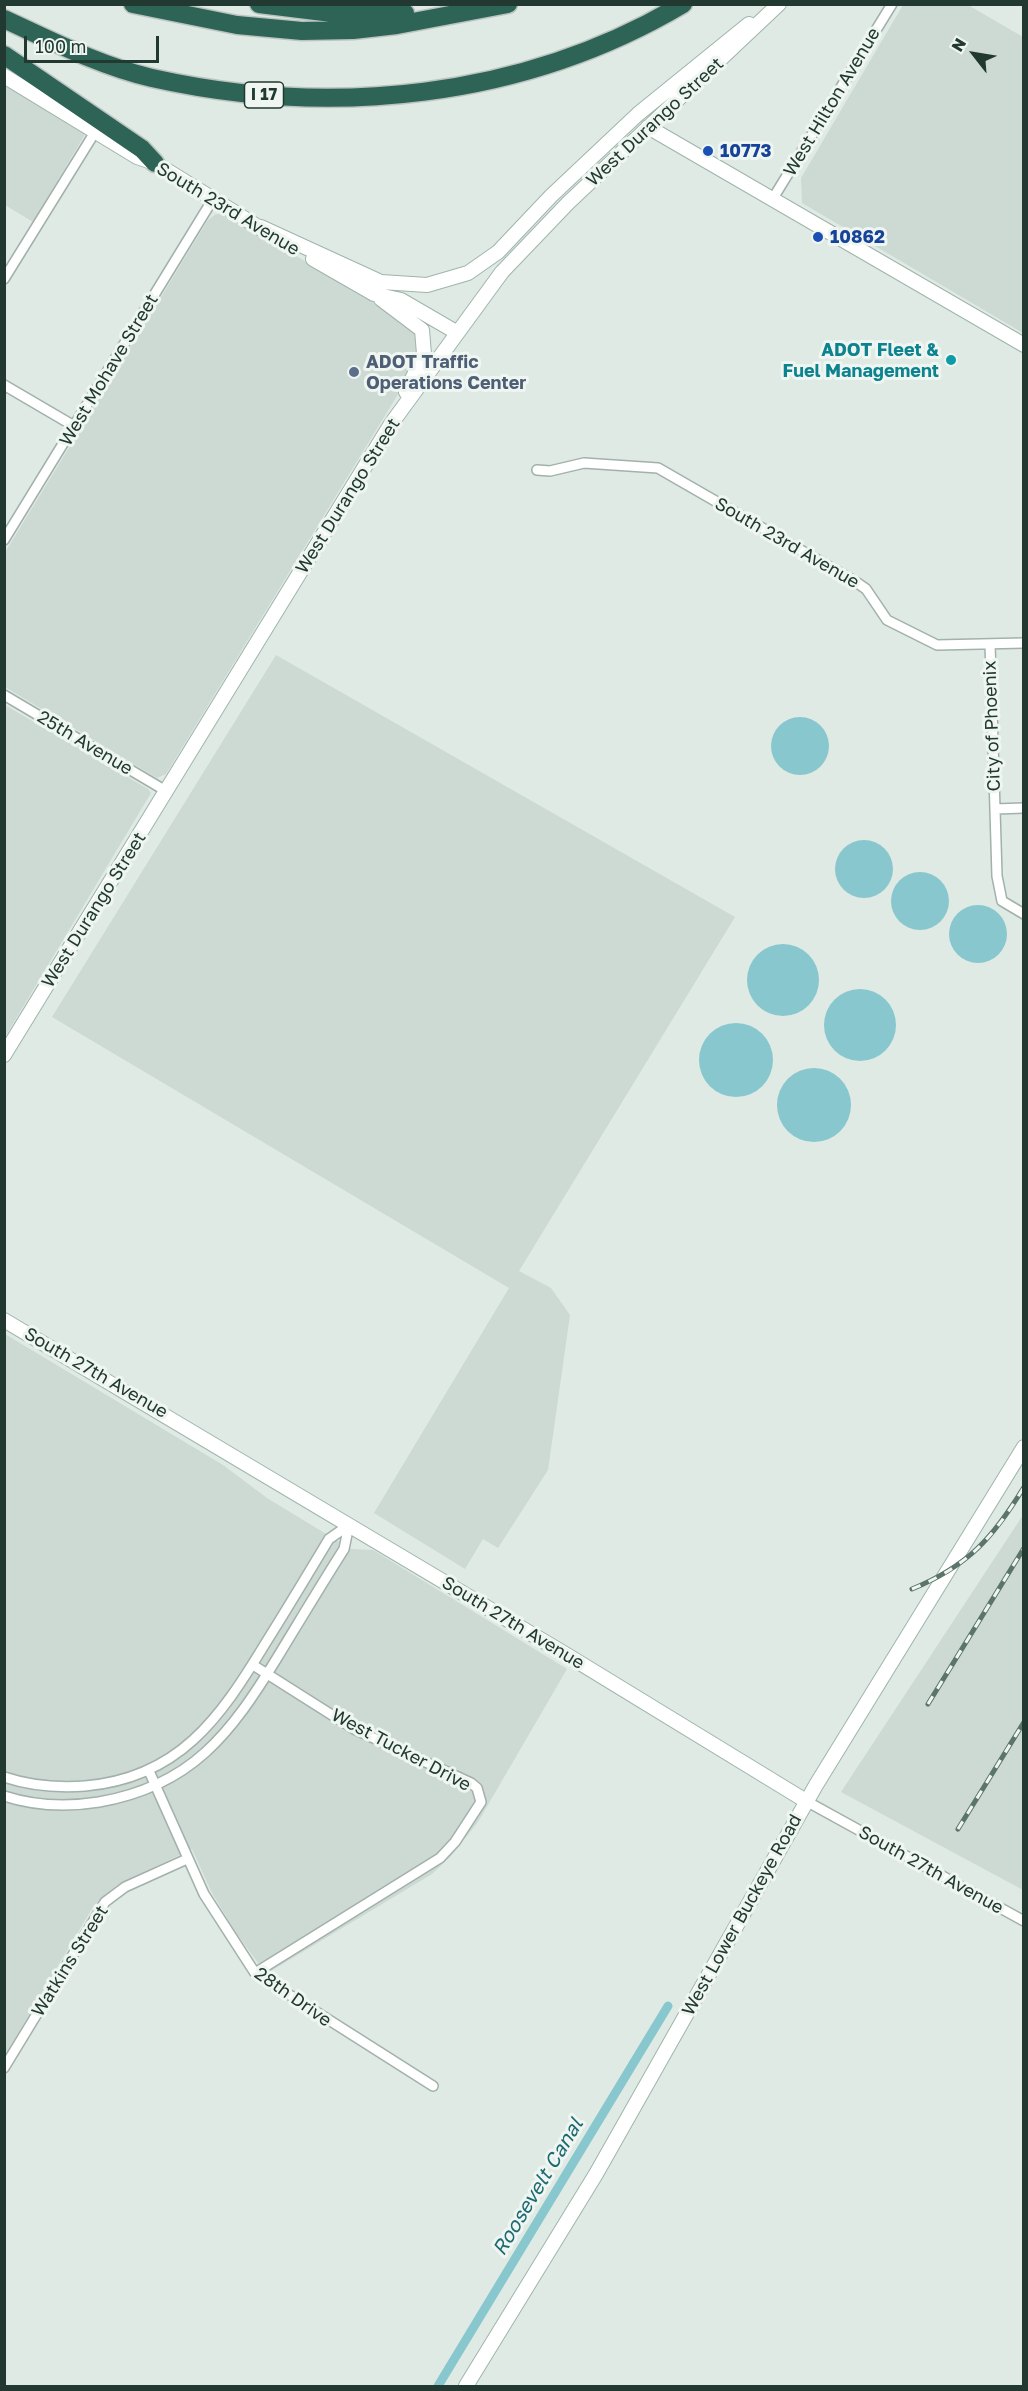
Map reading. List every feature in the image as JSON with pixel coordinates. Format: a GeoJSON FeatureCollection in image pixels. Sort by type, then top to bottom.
{"type":"FeatureCollection","features":[{"type":"Feature","properties":{"kind":"highway"},"geometry":{"type":"LineString","coordinates":[[133,4],[237,26],[302,31],[353,30],[397,25],[505,5]]}},
{"type":"Feature","properties":{"kind":"highway"},"geometry":{"type":"LineString","coordinates":[[259,4],[360,14],[505,5]]}},
{"type":"Feature","properties":{"kind":"highway","name":"I 17"},"geometry":{"type":"LineString","coordinates":[[4,19],[84,56],[150,78],[242,93],[345,98],[407,96],[533,70],[598,46],[683,4]]}},
{"type":"Feature","properties":{"kind":"highway"},"geometry":{"type":"LineString","coordinates":[[4,55],[142,149],[155,163]]}},
{"type":"Feature","properties":{"kind":"main road"},"geometry":{"type":"LineString","coordinates":[[261,227],[381,282],[427,285],[468,273],[498,252],[551,196],[638,114],[773,4]]}},
{"type":"Feature","properties":{"kind":"main road","name":"West Durango Street"},"geometry":{"type":"LineString","coordinates":[[4,1055],[391,424],[456,332],[502,272],[567,203],[779,4]]}},
{"type":"Feature","properties":{"kind":"main road","name":"South 23rd Avenue"},"geometry":{"type":"LineString","coordinates":[[4,76],[137,157],[155,163],[261,227],[274,238],[374,294],[401,300],[456,332]]}},
{"type":"Feature","properties":{"kind":"main road"},"geometry":{"type":"LineString","coordinates":[[665,110],[666,130],[675,143]]}},
{"type":"Feature","properties":{"kind":"main road"},"geometry":{"type":"LineString","coordinates":[[648,127],[1023,345]]}},
{"type":"Feature","properties":{"kind":"main road"},"geometry":{"type":"LineString","coordinates":[[612,162],[650,140],[675,143]]}},
{"type":"Feature","properties":{"kind":"main road"},"geometry":{"type":"LineString","coordinates":[[374,294],[416,323],[422,330],[425,348],[422,361],[391,424]]}},
{"type":"Feature","properties":{"kind":"main road","name":"South 27th Avenue"},"geometry":{"type":"LineString","coordinates":[[4,1320],[806,1801]]}},
{"type":"Feature","properties":{"kind":"main road","name":"West Lower Buckeye Road"},"geometry":{"type":"LineString","coordinates":[[466,2386],[596,2174],[806,1801],[1023,1447]]}},
{"type":"Feature","properties":{"kind":"street","name":"West Hilton Avenue"},"geometry":{"type":"LineString","coordinates":[[772,200],[892,4]]}},
{"type":"Feature","properties":{"kind":"street"},"geometry":{"type":"LineString","coordinates":[[4,279],[95,132]]}},
{"type":"Feature","properties":{"kind":"street","name":"West Mohave Street"},"geometry":{"type":"LineString","coordinates":[[4,540],[213,199]]}},
{"type":"Feature","properties":{"kind":"street"},"geometry":{"type":"LineString","coordinates":[[4,385],[74,426]]}},
{"type":"Feature","properties":{"kind":"street","name":"South 23rd Avenue"},"geometry":{"type":"LineString","coordinates":[[537,470],[550,471],[584,463],[658,468],[856,582],[866,589],[887,620],[937,645],[1023,643]]}},
{"type":"Feature","properties":{"kind":"street","name":"City of Phoenix"},"geometry":{"type":"LineString","coordinates":[[990,644],[997,876],[1002,901],[1023,914]]}},
{"type":"Feature","properties":{"kind":"street","name":"25th Avenue"},"geometry":{"type":"LineString","coordinates":[[4,695],[166,791]]}},
{"type":"Feature","properties":{"kind":"street","name":"City of Phoenix"},"geometry":{"type":"LineString","coordinates":[[995,809],[1023,808]]}},
{"type":"Feature","properties":{"kind":"street"},"geometry":{"type":"LineString","coordinates":[[4,1777],[33,1784],[72,1787],[116,1781],[149,1771],[192,1744],[210,1726],[253,1665],[329,1539],[349,1525]]}},
{"type":"Feature","properties":{"kind":"street"},"geometry":{"type":"LineString","coordinates":[[4,1796],[20,1801],[54,1805],[85,1804],[118,1798],[155,1786],[190,1767],[219,1741],[267,1674],[344,1549],[349,1525]]}},
{"type":"Feature","properties":{"kind":"street","name":"West Tucker Drive"},"geometry":{"type":"LineString","coordinates":[[253,1665],[354,1729],[471,1783],[477,1788],[481,1802],[455,1842],[440,1858],[255,1973]]}},
{"type":"Feature","properties":{"kind":"street","name":"28th Drive"},"geometry":{"type":"LineString","coordinates":[[149,1771],[187,1859],[217,1917],[255,1973],[433,2086]]}},
{"type":"Feature","properties":{"kind":"street","name":"South 27th Avenue"},"geometry":{"type":"LineString","coordinates":[[806,1801],[1023,1921]]}},
{"type":"Feature","properties":{"kind":"street","name":"Watkins Street"},"geometry":{"type":"LineString","coordinates":[[4,2068],[105,1902],[125,1887],[187,1859]]}},
{"type":"Feature","properties":{"kind":"shaded area"},"geometry":{"type":"Polygon","coordinates":[[[903,5],[968,5],[1023,37],[1023,333],[802,203],[801,178],[903,5]]]}},
{"type":"Feature","properties":{"kind":"shaded area"},"geometry":{"type":"Polygon","coordinates":[[[4,81],[87,131],[33,222],[5,205],[4,81]]]}},
{"type":"Feature","properties":{"kind":"shaded area"},"geometry":{"type":"Polygon","coordinates":[[[216,214],[226,214],[410,324],[421,344],[411,373],[166,774],[157,778],[5,687],[4,554],[208,220],[216,214]]]}},
{"type":"Feature","properties":{"kind":"shaded area"},"geometry":{"type":"Polygon","coordinates":[[[276,655],[735,917],[519,1271],[551,1288],[570,1315],[548,1470],[498,1548],[483,1539],[465,1569],[374,1513],[509,1288],[52,1017],[276,655]]]}},
{"type":"Feature","properties":{"kind":"shaded area"},"geometry":{"type":"Polygon","coordinates":[[[5,705],[148,789],[151,793],[5,1037],[5,705]]]}},
{"type":"Feature","properties":{"kind":"shaded area"},"geometry":{"type":"Polygon","coordinates":[[[5,1334],[223,1465],[267,1498],[351,1549],[373,1550],[567,1669],[478,1822],[451,1856],[432,1874],[266,1974],[234,1930],[211,1891],[192,1849],[117,1885],[93,1907],[5,2055],[5,1334]]]}},
{"type":"Feature","properties":{"kind":"shaded area"},"geometry":{"type":"Polygon","coordinates":[[[1023,1515],[1024,1890],[841,1792],[1023,1515]]]}},
{"type":"Feature","properties":{"kind":"water"},"geometry":{"type":"Polygon","coordinates":[[[794,717],[806,717],[821,725],[829,740],[829,752],[821,767],[806,775],[794,775],[779,767],[771,752],[771,740],[779,725],[794,717]]]}},
{"type":"Feature","properties":{"kind":"water"},"geometry":{"type":"Polygon","coordinates":[[[858,840],[870,840],[885,848],[893,863],[893,875],[885,890],[870,898],[858,898],[843,890],[835,875],[835,863],[843,848],[858,840]]]}},
{"type":"Feature","properties":{"kind":"water"},"geometry":{"type":"Polygon","coordinates":[[[914,872],[926,872],[941,880],[949,895],[949,907],[941,922],[926,930],[914,930],[899,922],[891,907],[891,895],[899,880],[914,872]]]}},
{"type":"Feature","properties":{"kind":"water"},"geometry":{"type":"Polygon","coordinates":[[[978,905],[989,907],[1002,918],[1007,934],[1005,945],[994,958],[978,963],[967,961],[954,950],[949,934],[951,923],[962,910],[978,905]]]}},
{"type":"Feature","properties":{"kind":"water"},"geometry":{"type":"Polygon","coordinates":[[[790,944],[809,954],[817,966],[819,980],[817,994],[809,1006],[797,1014],[776,1016],[757,1006],[749,994],[747,973],[757,954],[769,946],[790,944]]]}},
{"type":"Feature","properties":{"kind":"water"},"geometry":{"type":"Polygon","coordinates":[[[860,989],[880,995],[890,1005],[896,1025],[890,1045],[880,1055],[860,1061],[840,1055],[830,1045],[824,1025],[830,1005],[840,995],[860,989]]]}},
{"type":"Feature","properties":{"kind":"water"},"geometry":{"type":"Polygon","coordinates":[[[736,1023],[750,1026],[762,1034],[770,1046],[773,1060],[770,1074],[762,1086],[750,1094],[736,1097],[722,1094],[710,1086],[702,1074],[699,1060],[702,1046],[710,1034],[722,1026],[736,1023]]]}},
{"type":"Feature","properties":{"kind":"water"},"geometry":{"type":"Polygon","coordinates":[[[807,1068],[821,1068],[835,1074],[845,1084],[851,1098],[849,1119],[835,1136],[821,1142],[807,1142],[793,1136],[783,1126],[777,1112],[777,1098],[783,1084],[793,1074],[807,1068]]]}},
{"type":"Feature","properties":{"kind":"waterway","name":"Roosevelt Canal"},"geometry":{"type":"LineString","coordinates":[[438,2386],[668,2006]]}},
{"type":"Feature","properties":{"kind":"railway"},"geometry":{"type":"LineString","coordinates":[[912,1589],[949,1571],[964,1560],[990,1536],[1024,1487]]}},
{"type":"Feature","properties":{"kind":"railway"},"geometry":{"type":"LineString","coordinates":[[928,1704],[1024,1548]]}},
{"type":"Feature","properties":{"kind":"railway"},"geometry":{"type":"LineString","coordinates":[[958,1829],[1024,1722]]}},
{"type":"Feature","properties":{"kind":"place","name":"10773"},"geometry":{"type":"Point","coordinates":[708,151]}},
{"type":"Feature","properties":{"kind":"place","name":"10862"},"geometry":{"type":"Point","coordinates":[818,237]}},
{"type":"Feature","properties":{"kind":"place","name":"ADOT Fleet & Fuel Management"},"geometry":{"type":"Point","coordinates":[951,360]}},
{"type":"Feature","properties":{"kind":"place","name":"ADOT Traffic Operations Center"},"geometry":{"type":"Point","coordinates":[354,372]}}]}
